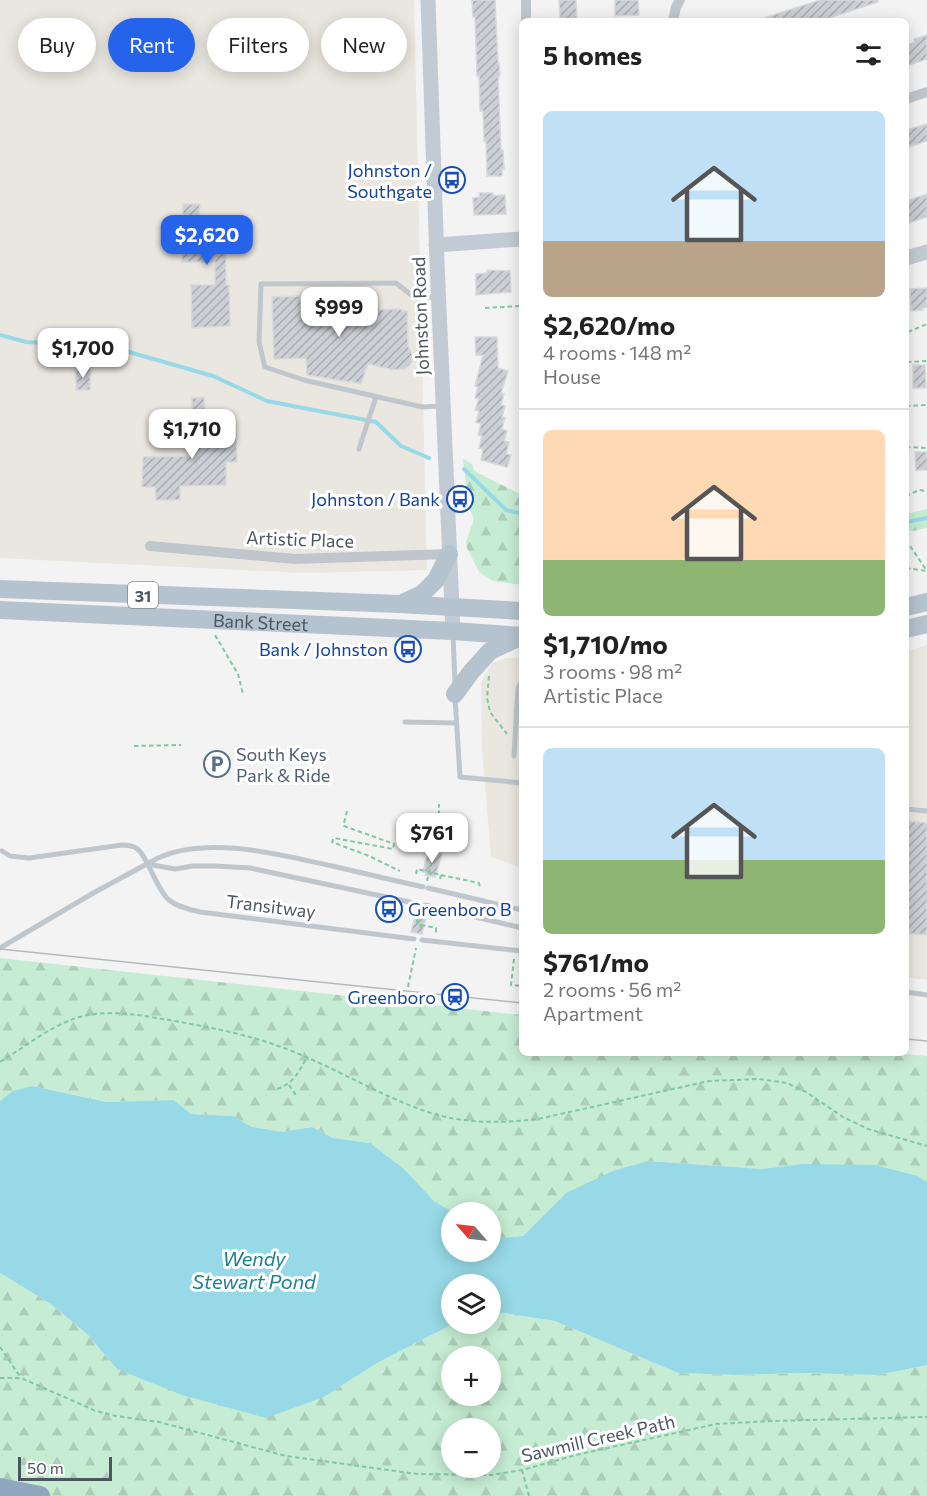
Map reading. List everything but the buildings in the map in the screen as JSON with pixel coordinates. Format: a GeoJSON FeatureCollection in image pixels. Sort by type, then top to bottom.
{"type":"FeatureCollection","features":[{"type":"Feature","properties":{"kind":"highway"},"geometry":{"type":"LineString","coordinates":[[0,1488],[40,1496]]}},
{"type":"Feature","properties":{"kind":"main road"},"geometry":{"type":"LineString","coordinates":[[399,604],[422,594],[436,580],[449,554]]}},
{"type":"Feature","properties":{"kind":"main road","name":"Bank Street"},"geometry":{"type":"LineString","coordinates":[[0,589],[519,611]]}},
{"type":"Feature","properties":{"kind":"main road"},"geometry":{"type":"LineString","coordinates":[[909,607],[927,602]]}},
{"type":"Feature","properties":{"kind":"main road","name":"Bank Street"},"geometry":{"type":"LineString","coordinates":[[0,610],[519,636]]}},
{"type":"Feature","properties":{"kind":"main road"},"geometry":{"type":"LineString","coordinates":[[909,628],[927,624]]}},
{"type":"Feature","properties":{"kind":"main road"},"geometry":{"type":"LineString","coordinates":[[455,694],[490,651],[519,637]]}},
{"type":"Feature","properties":{"kind":"street","name":"Johnston Road"},"geometry":{"type":"LineString","coordinates":[[428,0],[453,631]]}},
{"type":"Feature","properties":{"kind":"street"},"geometry":{"type":"LineString","coordinates":[[526,0],[526,18]]}},
{"type":"Feature","properties":{"kind":"street"},"geometry":{"type":"LineString","coordinates":[[674,18],[680,0]]}},
{"type":"Feature","properties":{"kind":"street"},"geometry":{"type":"LineString","coordinates":[[909,98],[927,92]]}},
{"type":"Feature","properties":{"kind":"street"},"geometry":{"type":"LineString","coordinates":[[436,245],[519,239]]}},
{"type":"Feature","properties":{"kind":"street"},"geometry":{"type":"LineString","coordinates":[[909,257],[927,252]]}},
{"type":"Feature","properties":{"kind":"street","name":"Artistic Place"},"geometry":{"type":"LineString","coordinates":[[150,546],[294,559],[449,554]]}},
{"type":"Feature","properties":{"kind":"lane"},"geometry":{"type":"LineString","coordinates":[[438,297],[415,298],[396,283],[261,284],[259,342],[265,367],[304,380],[422,407],[443,405]]}},
{"type":"Feature","properties":{"kind":"lane"},"geometry":{"type":"LineString","coordinates":[[359,449],[376,397]]}},
{"type":"Feature","properties":{"kind":"lane"},"geometry":{"type":"LineString","coordinates":[[453,631],[455,723],[460,777],[519,783]]}},
{"type":"Feature","properties":{"kind":"lane"},"geometry":{"type":"LineString","coordinates":[[514,756],[519,686]]}},
{"type":"Feature","properties":{"kind":"lane"},"geometry":{"type":"LineString","coordinates":[[405,722],[455,723]]}},
{"type":"Feature","properties":{"kind":"lane"},"geometry":{"type":"LineString","coordinates":[[909,809],[927,811]]}},
{"type":"Feature","properties":{"kind":"lane"},"geometry":{"type":"LineString","coordinates":[[2,851],[10,856],[29,858],[127,845],[141,852],[147,864]]}},
{"type":"Feature","properties":{"kind":"lane"},"geometry":{"type":"LineString","coordinates":[[0,948],[95,892],[169,853],[209,848],[244,849],[289,857],[519,909]]}},
{"type":"Feature","properties":{"kind":"lane","name":"Transitway"},"geometry":{"type":"LineString","coordinates":[[147,864],[175,869],[193,866],[250,868],[519,927]]}},
{"type":"Feature","properties":{"kind":"lane","name":"Transitway"},"geometry":{"type":"LineString","coordinates":[[147,864],[162,892],[169,900],[194,911],[519,951]]}},
{"type":"Feature","properties":{"kind":"lane"},"geometry":{"type":"LineString","coordinates":[[909,992],[927,995]]}},
{"type":"Feature","properties":{"kind":"path"},"geometry":{"type":"LineString","coordinates":[[485,308],[519,306]]}},
{"type":"Feature","properties":{"kind":"path"},"geometry":{"type":"LineString","coordinates":[[909,330],[927,324]]}},
{"type":"Feature","properties":{"kind":"path"},"geometry":{"type":"LineString","coordinates":[[909,362],[927,361]]}},
{"type":"Feature","properties":{"kind":"path"},"geometry":{"type":"LineString","coordinates":[[909,406],[927,405]]}},
{"type":"Feature","properties":{"kind":"path"},"geometry":{"type":"LineString","coordinates":[[909,447],[927,448]]}},
{"type":"Feature","properties":{"kind":"path"},"geometry":{"type":"LineString","coordinates":[[909,494],[918,490],[927,490]]}},
{"type":"Feature","properties":{"kind":"path"},"geometry":{"type":"LineString","coordinates":[[909,544],[927,571]]}},
{"type":"Feature","properties":{"kind":"path"},"geometry":{"type":"LineString","coordinates":[[909,568],[927,571]]}},
{"type":"Feature","properties":{"kind":"path"},"geometry":{"type":"LineString","coordinates":[[212,630],[238,674],[243,693]]}},
{"type":"Feature","properties":{"kind":"path"},"geometry":{"type":"LineString","coordinates":[[488,672],[490,679],[487,698],[490,712],[509,737],[514,756]]}},
{"type":"Feature","properties":{"kind":"path"},"geometry":{"type":"LineString","coordinates":[[134,746],[181,745]]}},
{"type":"Feature","properties":{"kind":"path"},"geometry":{"type":"LineString","coordinates":[[429,874],[439,833],[439,804]]}},
{"type":"Feature","properties":{"kind":"path"},"geometry":{"type":"LineString","coordinates":[[347,811],[344,826],[394,844],[393,849],[334,838],[332,842],[400,871]]}},
{"type":"Feature","properties":{"kind":"path"},"geometry":{"type":"LineString","coordinates":[[422,817],[439,833]]}},
{"type":"Feature","properties":{"kind":"path"},"geometry":{"type":"LineString","coordinates":[[437,845],[430,838],[398,829],[400,825],[439,833]]}},
{"type":"Feature","properties":{"kind":"path"},"geometry":{"type":"LineString","coordinates":[[416,874],[417,869],[429,874],[480,883],[480,888]]}},
{"type":"Feature","properties":{"kind":"path"},"geometry":{"type":"LineString","coordinates":[[440,879],[441,875]]}},
{"type":"Feature","properties":{"kind":"path"},"geometry":{"type":"LineString","coordinates":[[459,884],[460,879]]}},
{"type":"Feature","properties":{"kind":"path"},"geometry":{"type":"LineString","coordinates":[[410,916],[418,919],[417,924],[421,927],[436,928],[436,934]]}},
{"type":"Feature","properties":{"kind":"path"},"geometry":{"type":"LineString","coordinates":[[418,939],[421,927]]}},
{"type":"Feature","properties":{"kind":"path"},"geometry":{"type":"LineString","coordinates":[[408,987],[416,948]]}},
{"type":"Feature","properties":{"kind":"path"},"geometry":{"type":"LineString","coordinates":[[514,960],[511,985],[519,986]]}},
{"type":"Feature","properties":{"kind":"path"},"geometry":{"type":"LineString","coordinates":[[0,1062],[65,1023],[92,1014],[140,1016],[210,1027],[259,1039],[307,1057],[402,1101],[435,1114],[459,1119],[484,1122],[538,1119],[709,1082],[759,1079],[787,1083],[860,1125],[927,1146]]}},
{"type":"Feature","properties":{"kind":"path"},"geometry":{"type":"LineString","coordinates":[[277,1089],[289,1085],[307,1057]]}},
{"type":"Feature","properties":{"kind":"path"},"geometry":{"type":"LineString","coordinates":[[289,1085],[297,1097]]}},
{"type":"Feature","properties":{"kind":"path"},"geometry":{"type":"LineString","coordinates":[[0,1347],[21,1378]]}},
{"type":"Feature","properties":{"kind":"path","name":"Sawmill Creek Path"},"geometry":{"type":"LineString","coordinates":[[0,1378],[21,1378],[96,1411],[168,1425],[286,1456],[417,1474],[492,1474],[522,1470],[576,1455],[716,1424],[927,1417]]}},
{"type":"Feature","properties":{"kind":"path"},"geometry":{"type":"LineString","coordinates":[[522,1470],[529,1496]]}},
{"type":"Feature","properties":{"kind":"shaded area"},"geometry":{"type":"Polygon","coordinates":[[[0,0],[414,0],[427,570],[304,573],[0,558],[0,0]]]}},
{"type":"Feature","properties":{"kind":"shaded area"},"geometry":{"type":"Polygon","coordinates":[[[927,645],[927,980],[909,977],[909,651],[927,645]]]}},
{"type":"Feature","properties":{"kind":"shaded area"},"geometry":{"type":"Polygon","coordinates":[[[507,658],[519,658],[519,867],[491,857],[482,750],[481,683],[492,663],[507,658]]]}},
{"type":"Feature","properties":{"kind":"green space"},"geometry":{"type":"Polygon","coordinates":[[[463,459],[472,464],[478,473],[519,494],[519,585],[493,581],[479,572],[466,542],[474,519],[469,508],[463,459]]]}},
{"type":"Feature","properties":{"kind":"green space"},"geometry":{"type":"Polygon","coordinates":[[[927,509],[927,528],[909,531],[909,513],[927,509]]]}},
{"type":"Feature","properties":{"kind":"green space"},"geometry":{"type":"Polygon","coordinates":[[[0,958],[519,1015],[519,1056],[927,1056],[927,1182],[918,1176],[802,1164],[762,1169],[648,1161],[566,1193],[523,1236],[501,1238],[501,1202],[441,1202],[441,1205],[435,1202],[404,1169],[370,1143],[333,1138],[312,1127],[282,1132],[252,1127],[233,1116],[191,1114],[174,1100],[107,1102],[32,1086],[0,1101],[0,958]]]}},
{"type":"Feature","properties":{"kind":"green space"},"geometry":{"type":"Polygon","coordinates":[[[0,1273],[51,1304],[88,1335],[117,1369],[324,1397],[377,1363],[441,1330],[441,1334],[501,1334],[501,1314],[503,1313],[555,1321],[678,1373],[878,1375],[927,1365],[927,1496],[0,1496],[0,1273]]]}},
{"type":"Feature","properties":{"kind":"water","name":"Wendy Stewart Pond"},"geometry":{"type":"Polygon","coordinates":[[[32,1086],[107,1102],[174,1100],[191,1114],[233,1116],[252,1127],[282,1132],[312,1127],[333,1138],[370,1143],[404,1169],[435,1202],[441,1205],[441,1262],[501,1262],[501,1238],[523,1236],[566,1193],[613,1171],[648,1161],[762,1169],[802,1164],[874,1165],[918,1176],[927,1182],[927,1365],[878,1375],[678,1373],[555,1321],[501,1314],[501,1274],[441,1274],[441,1330],[377,1363],[324,1397],[266,1418],[182,1395],[117,1369],[88,1335],[51,1304],[0,1273],[0,1101],[13,1091],[32,1086]]]}},
{"type":"Feature","properties":{"kind":"waterway"},"geometry":{"type":"LineString","coordinates":[[0,335],[26,342],[108,346],[213,376],[267,401],[376,422],[401,446],[429,458]]}},
{"type":"Feature","properties":{"kind":"waterway"},"geometry":{"type":"LineString","coordinates":[[464,469],[506,510],[519,513]]}},
{"type":"Feature","properties":{"kind":"waterway"},"geometry":{"type":"LineString","coordinates":[[909,521],[927,518]]}},
{"type":"Feature","properties":{"kind":"tram line"},"geometry":{"type":"LineString","coordinates":[[0,949],[519,1003]]}},
{"type":"Feature","properties":{"kind":"tram line"},"geometry":{"type":"LineString","coordinates":[[909,1039],[927,1041]]}},
{"type":"Feature","properties":{"kind":"place","name":"Johnston / Southgate"},"geometry":{"type":"Point","coordinates":[452,180]}},
{"type":"Feature","properties":{"kind":"place","name":"Johnston / Bank"},"geometry":{"type":"Point","coordinates":[460,499]}},
{"type":"Feature","properties":{"kind":"place","name":"Bank / Johnston"},"geometry":{"type":"Point","coordinates":[408,649]}},
{"type":"Feature","properties":{"kind":"place","name":"South Keys Park & Ride"},"geometry":{"type":"Point","coordinates":[217,764]}},
{"type":"Feature","properties":{"kind":"place","name":"Greenboro B"},"geometry":{"type":"Point","coordinates":[389,909]}},
{"type":"Feature","properties":{"kind":"place","name":"Greenboro"},"geometry":{"type":"Point","coordinates":[455,997]}}]}
